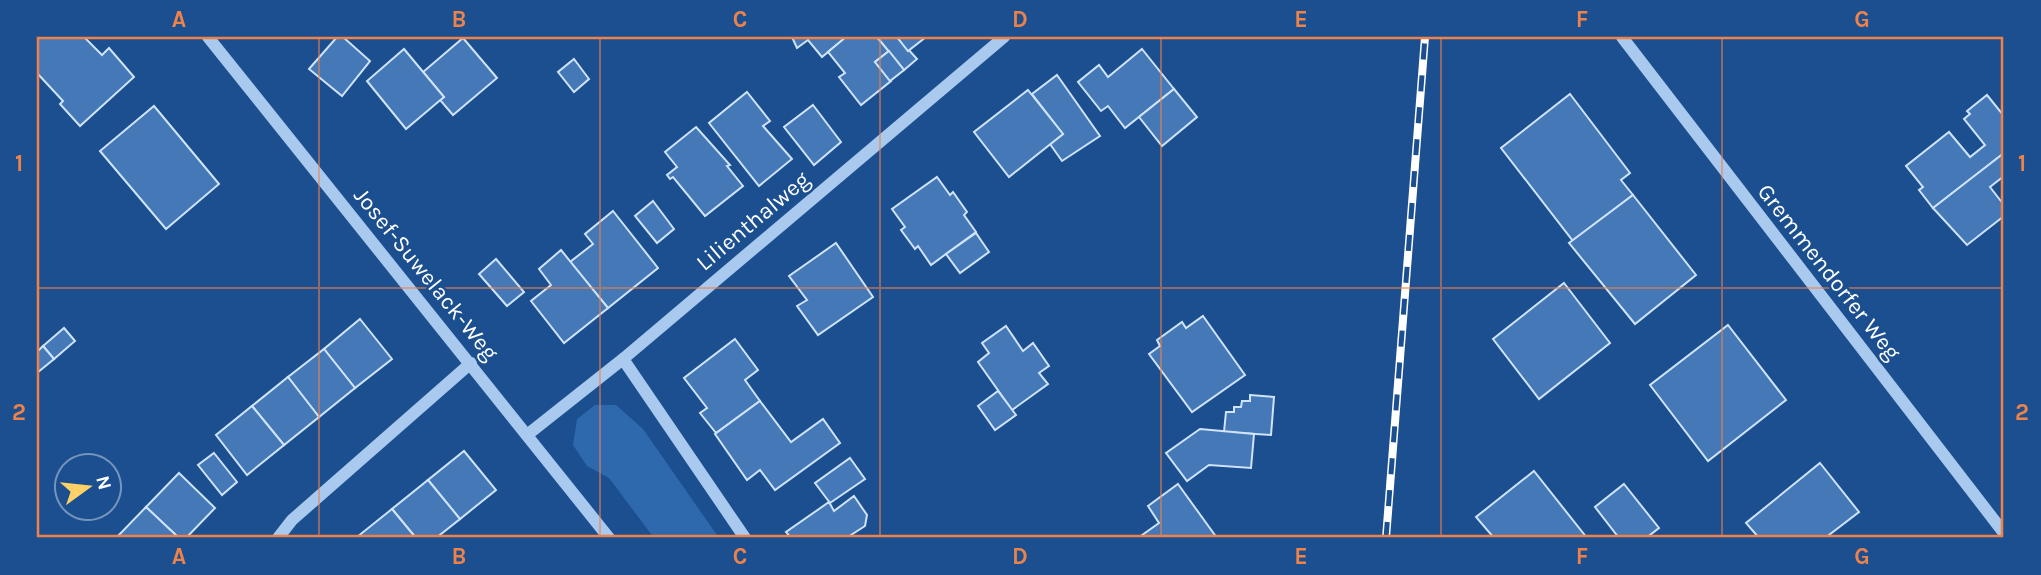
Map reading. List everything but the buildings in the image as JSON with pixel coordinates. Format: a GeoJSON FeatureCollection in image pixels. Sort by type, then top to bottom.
{"type":"FeatureCollection","features":[{"type":"Feature","properties":{"kind":"street","name":"Josef-Suwelack-Weg"},"geometry":{"type":"LineString","coordinates":[[208,37],[609,538]]}},
{"type":"Feature","properties":{"kind":"street","name":"Lilienthalweg"},"geometry":{"type":"LineString","coordinates":[[527,435],[623,359],[1004,37]]}},
{"type":"Feature","properties":{"kind":"street","name":"Gremmendorfer Weg"},"geometry":{"type":"LineString","coordinates":[[1622,37],[2004,533]]}},
{"type":"Feature","properties":{"kind":"street"},"geometry":{"type":"LineString","coordinates":[[623,359],[745,538]]}},
{"type":"Feature","properties":{"kind":"street"},"geometry":{"type":"LineString","coordinates":[[278,538],[292,520],[471,363]]}},
{"type":"Feature","properties":{"kind":"shaded area"},"geometry":{"type":"Polygon","coordinates":[[[595,405],[616,405],[643,429],[719,538],[654,538],[609,478],[587,466],[573,445],[577,419],[595,405]]]}},
{"type":"Feature","properties":{"kind":"railway"},"geometry":{"type":"LineString","coordinates":[[1386,538],[1425,37]]}}]}
